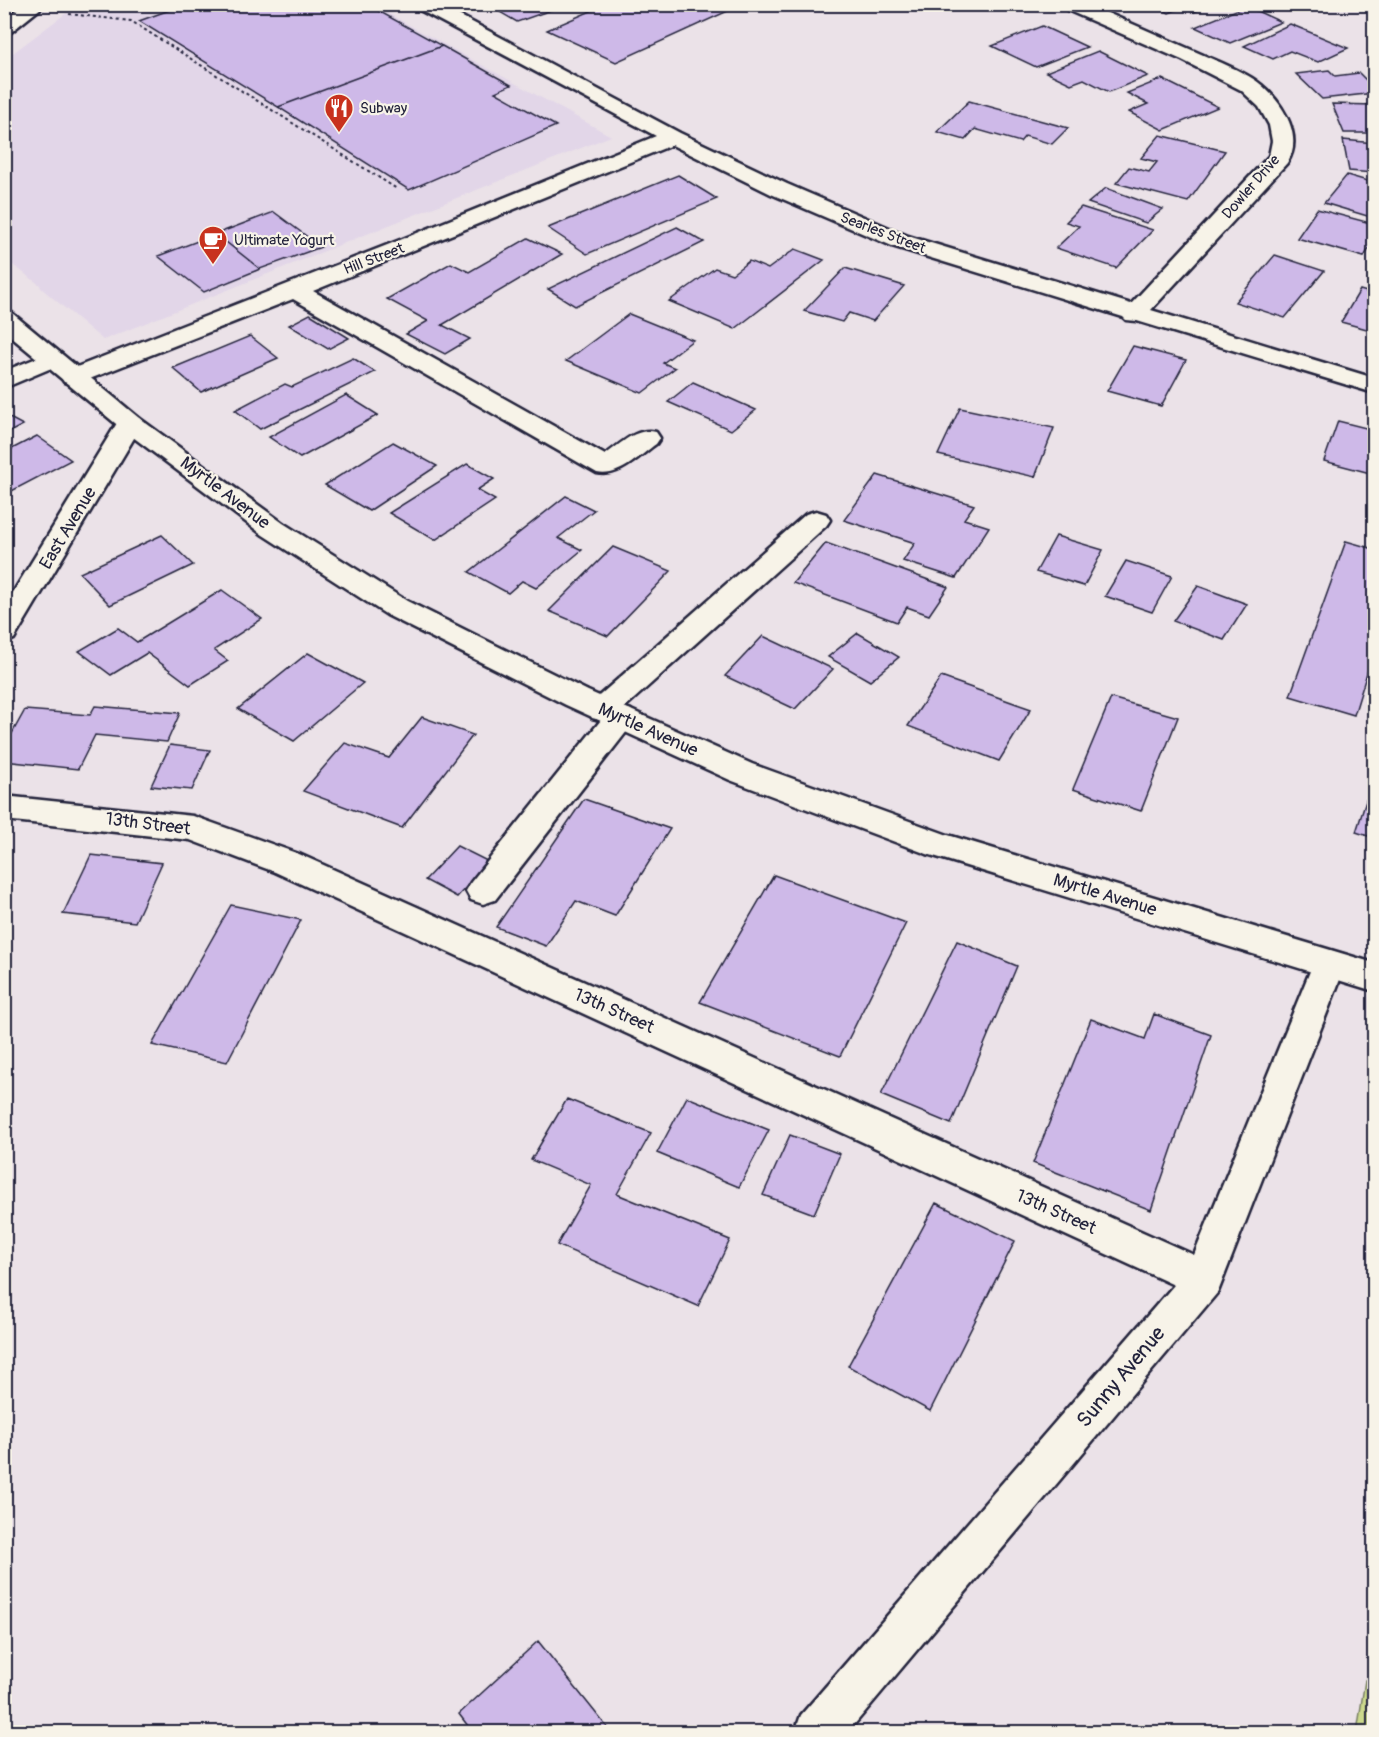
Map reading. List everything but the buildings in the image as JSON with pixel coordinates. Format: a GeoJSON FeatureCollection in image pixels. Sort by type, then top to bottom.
{"type":"FeatureCollection","features":[{"type":"Feature","properties":{"kind":"street"},"geometry":{"type":"LineString","coordinates":[[4,28],[37,4]]}},
{"type":"Feature","properties":{"kind":"street","name":"Searles Street"},"geometry":{"type":"LineString","coordinates":[[423,4],[673,137],[779,189],[900,242],[1134,315],[1374,386]]}},
{"type":"Feature","properties":{"kind":"street","name":"Dowler Drive"},"geometry":{"type":"LineString","coordinates":[[1074,6],[1237,79],[1260,95],[1274,114],[1283,134],[1284,146],[1279,158],[1134,315]]}},
{"type":"Feature","properties":{"kind":"street","name":"Hill Street"},"geometry":{"type":"LineString","coordinates":[[73,377],[673,137]]}},
{"type":"Feature","properties":{"kind":"street"},"geometry":{"type":"LineString","coordinates":[[295,290],[606,467],[647,438]]}},
{"type":"Feature","properties":{"kind":"street","name":"Myrtle Avenue"},"geometry":{"type":"LineString","coordinates":[[4,318],[130,423],[273,529],[397,608],[611,714],[741,772],[939,844],[1374,977]]}},
{"type":"Feature","properties":{"kind":"street"},"geometry":{"type":"LineString","coordinates":[[4,381],[52,359]]}},
{"type":"Feature","properties":{"kind":"street","name":"East Avenue"},"geometry":{"type":"LineString","coordinates":[[4,632],[130,423]]}},
{"type":"Feature","properties":{"kind":"street"},"geometry":{"type":"LineString","coordinates":[[483,891],[611,714],[816,520]]}},
{"type":"Feature","properties":{"kind":"street","name":"13th Street"},"geometry":{"type":"LineString","coordinates":[[4,808],[193,828],[288,863],[1204,1279]]}},
{"type":"Feature","properties":{"kind":"street","name":"Sunny Avenue"},"geometry":{"type":"LineString","coordinates":[[818,1732],[1204,1279],[1329,964]]}},
{"type":"Feature","properties":{"kind":"path"},"geometry":{"type":"LineString","coordinates":[[59,14],[104,16],[131,21],[397,189]]}},
{"type":"Feature","properties":{"kind":"shaded area"},"geometry":{"type":"Polygon","coordinates":[[[77,5],[373,5],[611,136],[103,340],[40,285],[5,259],[5,59],[77,5]]]}},
{"type":"Feature","properties":{"kind":"green space"},"geometry":{"type":"Polygon","coordinates":[[[1374,1674],[1374,1732],[1357,1732],[1365,1680],[1374,1674]]]}},
{"type":"Feature","properties":{"kind":"place","name":"Subway"},"geometry":{"type":"Point","coordinates":[339,134]}},
{"type":"Feature","properties":{"kind":"place","name":"Ultimate Yogurt"},"geometry":{"type":"Point","coordinates":[213,266]}}]}
